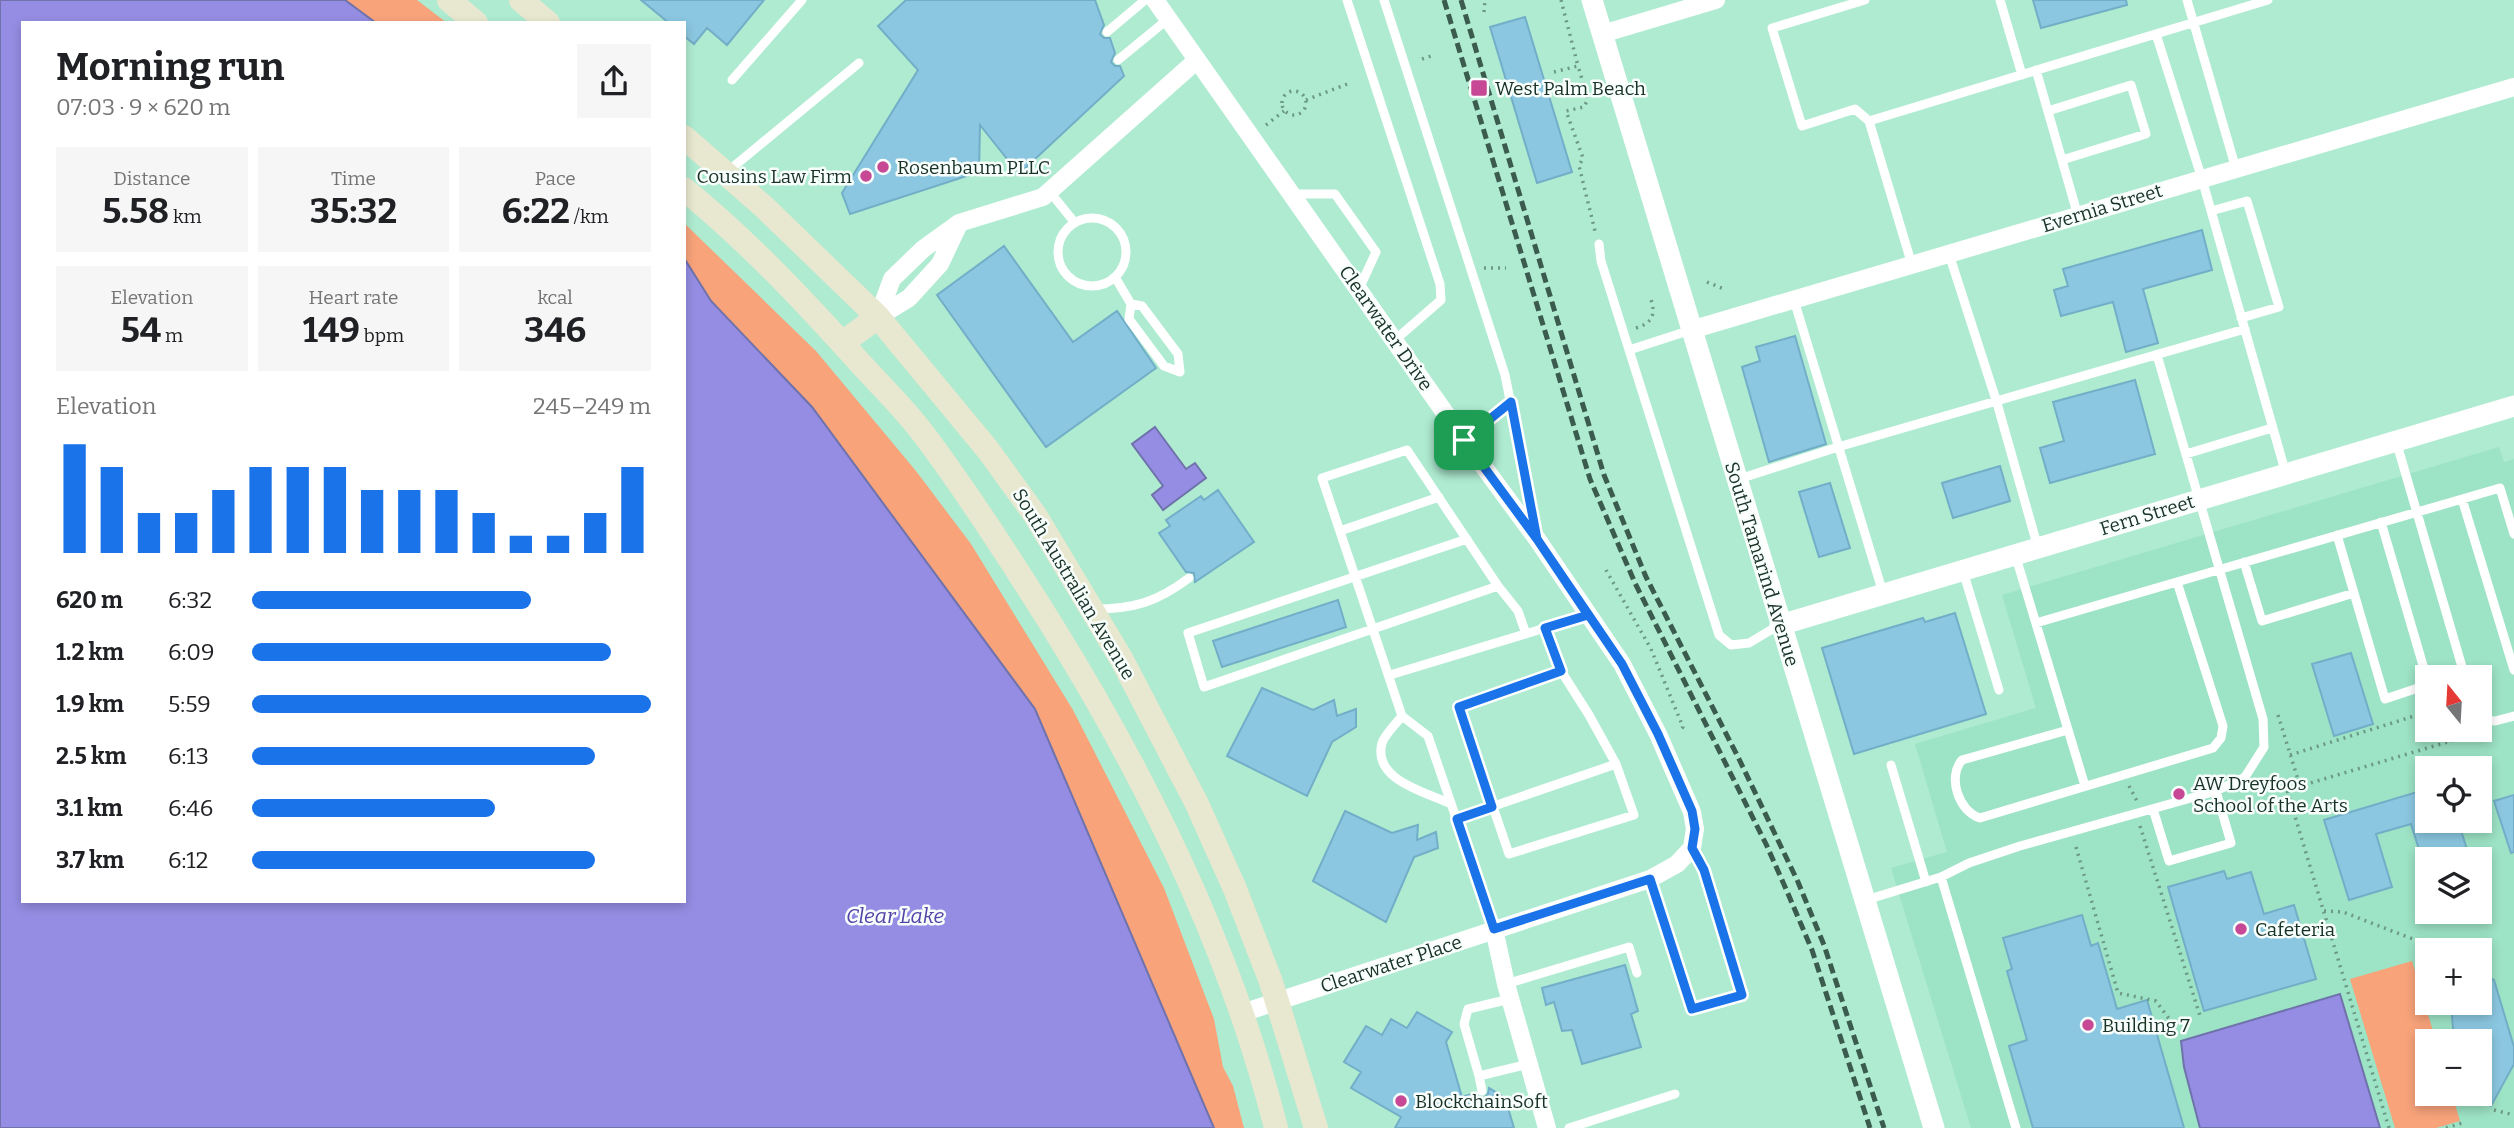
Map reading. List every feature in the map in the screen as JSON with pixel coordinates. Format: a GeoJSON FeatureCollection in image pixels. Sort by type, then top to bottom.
{"type":"FeatureCollection","features":[{"type":"Feature","properties":{"kind":"main road"},"geometry":{"type":"LineString","coordinates":[[449,0],[473,21]]}},
{"type":"Feature","properties":{"kind":"main road"},"geometry":{"type":"LineString","coordinates":[[521,0],[546,21]]}},
{"type":"Feature","properties":{"kind":"main road","name":"South Australian Avenue"},"geometry":{"type":"LineString","coordinates":[[686,139],[878,317],[1017,488],[1161,730],[1198,804],[1235,889],[1278,1002],[1316,1128]]}},
{"type":"Feature","properties":{"kind":"main road","name":"South Australian Avenue"},"geometry":{"type":"LineString","coordinates":[[686,191],[778,273],[923,434],[1025,582],[1076,664],[1152,802],[1228,973],[1276,1128]]}},
{"type":"Feature","properties":{"kind":"main road"},"geometry":{"type":"LineString","coordinates":[[842,343],[878,317]]}},
{"type":"Feature","properties":{"kind":"street","name":"Clearwater Drive"},"geometry":{"type":"LineString","coordinates":[[1155,0],[1464,440],[1537,539],[1622,664],[1658,734],[1692,811],[1695,829],[1692,848]]}},
{"type":"Feature","properties":{"kind":"street","name":"South Tamarind Avenue"},"geometry":{"type":"LineString","coordinates":[[1592,0],[1934,1128]]}},
{"type":"Feature","properties":{"kind":"street"},"geometry":{"type":"LineString","coordinates":[[1602,34],[1716,0]]}},
{"type":"Feature","properties":{"kind":"street"},"geometry":{"type":"LineString","coordinates":[[878,317],[892,279],[923,249],[959,223],[1043,198],[1197,60]]}},
{"type":"Feature","properties":{"kind":"street","name":"Evernia Street"},"geometry":{"type":"LineString","coordinates":[[1691,330],[2514,87]]}},
{"type":"Feature","properties":{"kind":"street"},"geometry":{"type":"LineString","coordinates":[[878,317],[909,298],[940,264],[959,223]]}},
{"type":"Feature","properties":{"kind":"street","name":"Fern Street"},"geometry":{"type":"LineString","coordinates":[[1780,625],[2514,406]]}},
{"type":"Feature","properties":{"kind":"street","name":"Clearwater Place"},"geometry":{"type":"LineString","coordinates":[[1242,1013],[1650,879],[1677,864],[1692,848]]}},
{"type":"Feature","properties":{"kind":"street"},"geometry":{"type":"LineString","coordinates":[[1494,929],[1508,991],[1547,1128]]}},
{"type":"Feature","properties":{"kind":"lane"},"geometry":{"type":"LineString","coordinates":[[732,80],[802,0]]}},
{"type":"Feature","properties":{"kind":"lane"},"geometry":{"type":"LineString","coordinates":[[1107,32],[1144,0]]}},
{"type":"Feature","properties":{"kind":"lane"},"geometry":{"type":"LineString","coordinates":[[1347,0],[1440,284],[1441,300],[1395,340]]}},
{"type":"Feature","properties":{"kind":"lane"},"geometry":{"type":"LineString","coordinates":[[1384,0],[1505,375],[1537,539]]}},
{"type":"Feature","properties":{"kind":"lane"},"geometry":{"type":"LineString","coordinates":[[1865,0],[1772,27],[1802,126],[1855,109],[1868,121],[1912,265]]}},
{"type":"Feature","properties":{"kind":"lane"},"geometry":{"type":"LineString","coordinates":[[2000,0],[2022,75]]}},
{"type":"Feature","properties":{"kind":"lane"},"geometry":{"type":"LineString","coordinates":[[2187,0],[2236,169]]}},
{"type":"Feature","properties":{"kind":"lane"},"geometry":{"type":"LineString","coordinates":[[1868,121],[2268,0]]}},
{"type":"Feature","properties":{"kind":"lane"},"geometry":{"type":"LineString","coordinates":[[1118,60],[1168,19]]}},
{"type":"Feature","properties":{"kind":"lane"},"geometry":{"type":"LineString","coordinates":[[2156,34],[2202,179],[2286,474]]}},
{"type":"Feature","properties":{"kind":"lane"},"geometry":{"type":"LineString","coordinates":[[725,173],[859,63]]}},
{"type":"Feature","properties":{"kind":"lane"},"geometry":{"type":"LineString","coordinates":[[2036,70],[2078,216]]}},
{"type":"Feature","properties":{"kind":"lane"},"geometry":{"type":"LineString","coordinates":[[2048,111],[2131,85],[2146,134],[2062,160]]}},
{"type":"Feature","properties":{"kind":"lane"},"geometry":{"type":"LineString","coordinates":[[1050,192],[1075,223]]}},
{"type":"Feature","properties":{"kind":"lane"},"geometry":{"type":"LineString","coordinates":[[1292,194],[1335,194],[1376,252],[1359,289]]}},
{"type":"Feature","properties":{"kind":"lane"},"geometry":{"type":"LineString","coordinates":[[2211,211],[2247,201],[2279,307],[2241,318]]}},
{"type":"Feature","properties":{"kind":"lane"},"geometry":{"type":"LineString","coordinates":[[1096,218],[1116,228],[1126,247],[1122,268],[1115,277],[1105,283],[1084,285],[1065,273],[1059,262],[1060,240],[1066,230],[1075,223],[1096,218]]}},
{"type":"Feature","properties":{"kind":"lane"},"geometry":{"type":"LineString","coordinates":[[1599,244],[1601,261],[1719,635],[1731,645],[1749,643],[1780,625]]}},
{"type":"Feature","properties":{"kind":"lane"},"geometry":{"type":"LineString","coordinates":[[1949,254],[1997,403],[2038,548]]}},
{"type":"Feature","properties":{"kind":"lane"},"geometry":{"type":"LineString","coordinates":[[1115,277],[1131,304],[1129,319],[1164,366],[1180,372],[1178,354],[1142,306],[1131,304]]}},
{"type":"Feature","properties":{"kind":"lane"},"geometry":{"type":"LineString","coordinates":[[1794,300],[1883,594]]}},
{"type":"Feature","properties":{"kind":"lane"},"geometry":{"type":"LineString","coordinates":[[1736,480],[1838,447],[2245,329]]}},
{"type":"Feature","properties":{"kind":"lane"},"geometry":{"type":"LineString","coordinates":[[1629,350],[1691,330]]}},
{"type":"Feature","properties":{"kind":"lane"},"geometry":{"type":"LineString","coordinates":[[1149,346],[1163,335]]}},
{"type":"Feature","properties":{"kind":"lane"},"geometry":{"type":"LineString","coordinates":[[1864,900],[1941,877],[1969,863],[2216,791],[2245,777],[2264,747],[2263,719],[2157,355]]}},
{"type":"Feature","properties":{"kind":"lane"},"geometry":{"type":"LineString","coordinates":[[1464,440],[1511,402]]}},
{"type":"Feature","properties":{"kind":"lane"},"geometry":{"type":"LineString","coordinates":[[2186,454],[2273,428]]}},
{"type":"Feature","properties":{"kind":"lane"},"geometry":{"type":"LineString","coordinates":[[2396,441],[2462,665]]}},
{"type":"Feature","properties":{"kind":"lane"},"geometry":{"type":"LineString","coordinates":[[1494,929],[1428,736],[1402,716],[1322,478],[1408,450],[1498,586],[1518,611],[1526,634]]}},
{"type":"Feature","properties":{"kind":"lane"},"geometry":{"type":"LineString","coordinates":[[2036,623],[2500,488],[2514,534]]}},
{"type":"Feature","properties":{"kind":"lane"},"geometry":{"type":"LineString","coordinates":[[1340,530],[1439,497]]}},
{"type":"Feature","properties":{"kind":"lane"},"geometry":{"type":"LineString","coordinates":[[2462,499],[2514,670]]}},
{"type":"Feature","properties":{"kind":"lane"},"geometry":{"type":"LineString","coordinates":[[2381,522],[2423,665]]}},
{"type":"Feature","properties":{"kind":"lane"},"geometry":{"type":"LineString","coordinates":[[2337,535],[2385,699],[2415,689]]}},
{"type":"Feature","properties":{"kind":"lane"},"geometry":{"type":"LineString","coordinates":[[1467,539],[1188,633],[1204,687],[1498,586]]}},
{"type":"Feature","properties":{"kind":"lane"},"geometry":{"type":"LineString","coordinates":[[2015,554],[2085,786]]}},
{"type":"Feature","properties":{"kind":"lane"},"geometry":{"type":"LineString","coordinates":[[2244,562],[2262,621],[2354,593]]}},
{"type":"Feature","properties":{"kind":"lane"},"geometry":{"type":"LineString","coordinates":[[1963,570],[1999,690]]}},
{"type":"Feature","properties":{"kind":"lane"},"geometry":{"type":"LineString","coordinates":[[1091,609],[1119,609],[1137,605],[1167,594],[1189,578]]}},
{"type":"Feature","properties":{"kind":"lane"},"geometry":{"type":"LineString","coordinates":[[2068,730],[1962,760],[1954,775],[1963,808],[1980,818],[2213,748],[2221,738],[2223,726],[2177,582]]}},
{"type":"Feature","properties":{"kind":"lane"},"geometry":{"type":"LineString","coordinates":[[1390,675],[1588,615]]}},
{"type":"Feature","properties":{"kind":"lane"},"geometry":{"type":"LineString","coordinates":[[1545,628],[1561,671],[1616,764],[1634,815],[1509,854],[1459,707],[1561,671]]}},
{"type":"Feature","properties":{"kind":"lane"},"geometry":{"type":"LineString","coordinates":[[1402,716],[1382,741],[1381,761],[1392,777],[1451,804]]}},
{"type":"Feature","properties":{"kind":"lane"},"geometry":{"type":"LineString","coordinates":[[2492,721],[2514,716]]}},
{"type":"Feature","properties":{"kind":"lane"},"geometry":{"type":"LineString","coordinates":[[1457,819],[1616,764]]}},
{"type":"Feature","properties":{"kind":"lane"},"geometry":{"type":"LineString","coordinates":[[1891,765],[1926,882]]}},
{"type":"Feature","properties":{"kind":"lane"},"geometry":{"type":"LineString","coordinates":[[2153,809],[2169,861],[2181,858],[2231,843],[2216,791]]}},
{"type":"Feature","properties":{"kind":"lane"},"geometry":{"type":"LineString","coordinates":[[1650,879],[1692,1009],[1742,995],[1704,870],[1692,848]]}},
{"type":"Feature","properties":{"kind":"lane"},"geometry":{"type":"LineString","coordinates":[[1941,877],[2016,1128]]}},
{"type":"Feature","properties":{"kind":"lane"},"geometry":{"type":"LineString","coordinates":[[1482,1090],[1464,1024],[1468,1009],[1508,991],[1629,947],[1637,973]]}},
{"type":"Feature","properties":{"kind":"lane"},"geometry":{"type":"LineString","coordinates":[[1479,1076],[1529,1064]]}},
{"type":"Feature","properties":{"kind":"lane"},"geometry":{"type":"LineString","coordinates":[[1569,1128],[1675,1094]]}},
{"type":"Feature","properties":{"kind":"path"},"geometry":{"type":"LineString","coordinates":[[1484,12],[1485,0]]}},
{"type":"Feature","properties":{"kind":"path"},"geometry":{"type":"LineString","coordinates":[[1561,0],[1588,99],[1584,107],[1566,111],[1583,158],[1578,166],[1599,244]]}},
{"type":"Feature","properties":{"kind":"path"},"geometry":{"type":"LineString","coordinates":[[1423,59],[1434,55]]}},
{"type":"Feature","properties":{"kind":"path"},"geometry":{"type":"LineString","coordinates":[[1554,72],[1578,66]]}},
{"type":"Feature","properties":{"kind":"path"},"geometry":{"type":"LineString","coordinates":[[1306,100],[1350,83]]}},
{"type":"Feature","properties":{"kind":"path"},"geometry":{"type":"LineString","coordinates":[[1290,92],[1301,94],[1306,100],[1305,108],[1299,114],[1292,115],[1284,111],[1282,100],[1290,92]]}},
{"type":"Feature","properties":{"kind":"path"},"geometry":{"type":"LineString","coordinates":[[1266,125],[1284,111]]}},
{"type":"Feature","properties":{"kind":"path"},"geometry":{"type":"LineString","coordinates":[[1482,269],[1506,268]]}},
{"type":"Feature","properties":{"kind":"path"},"geometry":{"type":"LineString","coordinates":[[1707,282],[1724,289]]}},
{"type":"Feature","properties":{"kind":"path"},"geometry":{"type":"LineString","coordinates":[[1623,332],[1649,323],[1655,311],[1651,300]]}},
{"type":"Feature","properties":{"kind":"path"},"geometry":{"type":"LineString","coordinates":[[1606,570],[1651,649],[1683,727],[1679,732]]}},
{"type":"Feature","properties":{"kind":"path"},"geometry":{"type":"LineString","coordinates":[[2290,755],[2415,716]]}},
{"type":"Feature","properties":{"kind":"path"},"geometry":{"type":"LineString","coordinates":[[2389,1128],[2287,790],[2448,742]]}},
{"type":"Feature","properties":{"kind":"path"},"geometry":{"type":"LineString","coordinates":[[2124,775],[2142,812]]}},
{"type":"Feature","properties":{"kind":"path"},"geometry":{"type":"LineString","coordinates":[[2140,826],[2201,1019]]}},
{"type":"Feature","properties":{"kind":"path"},"geometry":{"type":"LineString","coordinates":[[2076,847],[2118,993],[2156,1001],[2175,1027]]}},
{"type":"Feature","properties":{"kind":"path"},"geometry":{"type":"LineString","coordinates":[[2324,911],[2343,912],[2415,940]]}},
{"type":"Feature","properties":{"kind":"path"},"geometry":{"type":"LineString","coordinates":[[2494,1110],[2514,1115]]}},
{"type":"Feature","properties":{"kind":"path"},"geometry":{"type":"LineString","coordinates":[[2446,1128],[2462,1123]]}},
{"type":"Feature","properties":{"kind":"shaded area"},"geometry":{"type":"Polygon","coordinates":[[[345,0],[417,0],[444,21],[373,21],[345,0]]]}},
{"type":"Feature","properties":{"kind":"shaded area"},"geometry":{"type":"Polygon","coordinates":[[[686,225],[816,351],[916,471],[971,544],[1073,710],[1164,888],[1214,1019],[1223,1067],[1233,1086],[1244,1128],[1214,1128],[1035,709],[812,407],[711,301],[686,261],[686,225]]]}},
{"type":"Feature","properties":{"kind":"shaded area","name":"AW Dreyfoos School of the Arts"},"geometry":{"type":"Polygon","coordinates":[[[2499,447],[2504,462],[2514,459],[2514,1128],[1971,1128],[1891,868],[1947,852],[1915,744],[2036,708],[2002,595],[2499,447]]]}},
{"type":"Feature","properties":{"kind":"shaded area"},"geometry":{"type":"Polygon","coordinates":[[[2412,961],[2415,971],[2415,1015],[2428,1015],[2432,1029],[2415,1029],[2415,1106],[2456,1106],[2460,1121],[2436,1128],[2395,1128],[2350,979],[2412,961]]]}},
{"type":"Feature","properties":{"kind":"water","name":"Clear Lake"},"geometry":{"type":"Polygon","coordinates":[[[0,0],[345,0],[373,21],[21,21],[21,903],[686,903],[686,261],[711,301],[812,407],[1035,709],[1214,1128],[0,1128],[0,0]]]}},
{"type":"Feature","properties":{"kind":"water"},"geometry":{"type":"Polygon","coordinates":[[[1155,427],[1186,469],[1195,463],[1206,478],[1163,510],[1152,495],[1163,486],[1132,444],[1155,427]]]}},
{"type":"Feature","properties":{"kind":"water"},"geometry":{"type":"Polygon","coordinates":[[[2340,994],[2380,1128],[2200,1128],[2184,1067],[2181,1041],[2340,994]]]}},
{"type":"Feature","properties":{"kind":"building"},"geometry":{"type":"Polygon","coordinates":[[[641,0],[764,0],[727,45],[707,28],[694,44],[686,38],[686,21],[667,21],[641,0]]]}},
{"type":"Feature","properties":{"kind":"building"},"geometry":{"type":"Polygon","coordinates":[[[906,0],[1095,0],[1104,25],[1100,34],[1104,38],[1110,38],[1115,53],[1111,62],[1120,66],[1124,76],[1019,174],[980,125],[979,172],[850,214],[842,193],[918,70],[878,26],[906,0]]]}},
{"type":"Feature","properties":{"kind":"building"},"geometry":{"type":"Polygon","coordinates":[[[2033,0],[2126,0],[2127,5],[2041,28],[2033,0]]]}},
{"type":"Feature","properties":{"kind":"building"},"geometry":{"type":"Polygon","coordinates":[[[1525,17],[1572,172],[1537,183],[1490,27],[1525,17]]]}},
{"type":"Feature","properties":{"kind":"building"},"geometry":{"type":"Polygon","coordinates":[[[2202,230],[2212,270],[2143,289],[2158,343],[2126,352],[2113,302],[2061,316],[2054,290],[2068,286],[2063,269],[2202,230]]]}},
{"type":"Feature","properties":{"kind":"building"},"geometry":{"type":"Polygon","coordinates":[[[1004,246],[1073,342],[1117,311],[1156,368],[1046,447],[937,295],[1004,246]]]}},
{"type":"Feature","properties":{"kind":"building"},"geometry":{"type":"Polygon","coordinates":[[[1795,336],[1826,444],[1769,462],[1742,367],[1760,361],[1756,347],[1795,336]]]}},
{"type":"Feature","properties":{"kind":"building"},"geometry":{"type":"Polygon","coordinates":[[[2135,380],[2155,454],[2050,483],[2040,448],[2064,441],[2053,402],[2135,380]]]}},
{"type":"Feature","properties":{"kind":"building"},"geometry":{"type":"Polygon","coordinates":[[[2000,466],[2010,501],[1953,518],[1942,483],[2000,466]]]}},
{"type":"Feature","properties":{"kind":"building"},"geometry":{"type":"Polygon","coordinates":[[[1830,483],[1850,548],[1819,557],[1799,492],[1830,483]]]}},
{"type":"Feature","properties":{"kind":"building"},"geometry":{"type":"Polygon","coordinates":[[[1218,490],[1254,542],[1195,582],[1194,573],[1186,572],[1159,533],[1170,526],[1166,520],[1201,496],[1204,500],[1218,490]]]}},
{"type":"Feature","properties":{"kind":"building"},"geometry":{"type":"Polygon","coordinates":[[[1338,600],[1346,627],[1222,667],[1213,641],[1338,600]]]}},
{"type":"Feature","properties":{"kind":"building"},"geometry":{"type":"Polygon","coordinates":[[[1955,613],[1986,714],[1854,754],[1822,648],[1923,618],[1925,622],[1955,613]]]}},
{"type":"Feature","properties":{"kind":"building"},"geometry":{"type":"Polygon","coordinates":[[[2351,653],[2373,724],[2334,736],[2312,664],[2351,653]]]}},
{"type":"Feature","properties":{"kind":"building"},"geometry":{"type":"Polygon","coordinates":[[[1262,688],[1313,710],[1334,700],[1337,716],[1356,709],[1356,727],[1332,742],[1307,796],[1227,756],[1262,688]]]}},
{"type":"Feature","properties":{"kind":"building"},"geometry":{"type":"Polygon","coordinates":[[[2415,793],[2415,833],[2462,833],[2466,847],[2418,847],[2411,824],[2376,834],[2392,887],[2349,900],[2324,820],[2415,793]]]}},
{"type":"Feature","properties":{"kind":"building"},"geometry":{"type":"Polygon","coordinates":[[[2514,795],[2514,852],[2511,853],[2494,801],[2514,795]]]}},
{"type":"Feature","properties":{"kind":"building"},"geometry":{"type":"Polygon","coordinates":[[[1345,811],[1392,833],[1418,825],[1417,840],[1436,832],[1438,848],[1414,857],[1386,922],[1313,881],[1345,811]]]}},
{"type":"Feature","properties":{"kind":"building","name":"Cafeteria"},"geometry":{"type":"Polygon","coordinates":[[[2224,871],[2227,879],[2251,872],[2264,914],[2294,905],[2316,979],[2204,1011],[2168,887],[2224,871]]]}},
{"type":"Feature","properties":{"kind":"building","name":"Building 7"},"geometry":{"type":"Polygon","coordinates":[[[2082,915],[2091,946],[2098,943],[2117,1009],[2147,1000],[2184,1128],[2033,1128],[2009,1046],[2027,1040],[2007,971],[2012,969],[2003,938],[2082,915]]]}},
{"type":"Feature","properties":{"kind":"building"},"geometry":{"type":"Polygon","coordinates":[[[1625,965],[1638,1011],[1631,1014],[1641,1047],[1582,1064],[1572,1030],[1562,1031],[1554,1002],[1546,1005],[1542,988],[1625,965]]]}},
{"type":"Feature","properties":{"kind":"building"},"geometry":{"type":"Polygon","coordinates":[[[2492,979],[2494,980],[2514,1047],[2514,1064],[2492,1104],[2492,1029],[2453,1029],[2452,1015],[2492,1015],[2492,979]]]}},
{"type":"Feature","properties":{"kind":"building"},"geometry":{"type":"Polygon","coordinates":[[[1417,1012],[1452,1032],[1446,1042],[1462,1097],[1475,1093],[1484,1098],[1489,1088],[1505,1098],[1514,1128],[1395,1128],[1401,1117],[1351,1088],[1361,1072],[1344,1062],[1366,1026],[1382,1035],[1391,1019],[1407,1028],[1417,1012]]]}},
{"type":"Feature","properties":{"kind":"railway"},"geometry":{"type":"LineString","coordinates":[[1444,0],[1590,479],[1635,583],[1786,889],[1812,950],[1870,1128]]}},
{"type":"Feature","properties":{"kind":"railway"},"geometry":{"type":"LineString","coordinates":[[1461,0],[1604,475],[1646,577],[1798,882],[1824,945],[1884,1128]]}},
{"type":"Feature","properties":{"kind":"place","name":"West Palm Beach"},"geometry":{"type":"Point","coordinates":[1479,88]}},
{"type":"Feature","properties":{"kind":"place","name":"Rosenbaum PLLC"},"geometry":{"type":"Point","coordinates":[883,167]}},
{"type":"Feature","properties":{"kind":"place","name":"Cousins Law Firm"},"geometry":{"type":"Point","coordinates":[866,176]}},
{"type":"Feature","properties":{"kind":"place","name":"AW Dreyfoos School of the Arts"},"geometry":{"type":"Point","coordinates":[2179,794]}},
{"type":"Feature","properties":{"kind":"place","name":"Cafeteria"},"geometry":{"type":"Point","coordinates":[2241,929]}},
{"type":"Feature","properties":{"kind":"place","name":"Building 7"},"geometry":{"type":"Point","coordinates":[2088,1025]}},
{"type":"Feature","properties":{"kind":"place","name":"BlockchainSoft"},"geometry":{"type":"Point","coordinates":[1401,1101]}},
{"type":"Feature","properties":{"kind":"route"},"geometry":{"type":"LineString","coordinates":[[1464,440],[1511,402],[1537,539],[1622,664],[1658,734],[1692,811],[1695,829],[1692,848],[1704,870],[1742,995],[1692,1009],[1650,879],[1494,929],[1457,819],[1492,807],[1459,707],[1561,671],[1545,628],[1588,615],[1537,539],[1464,440]]}}]}
